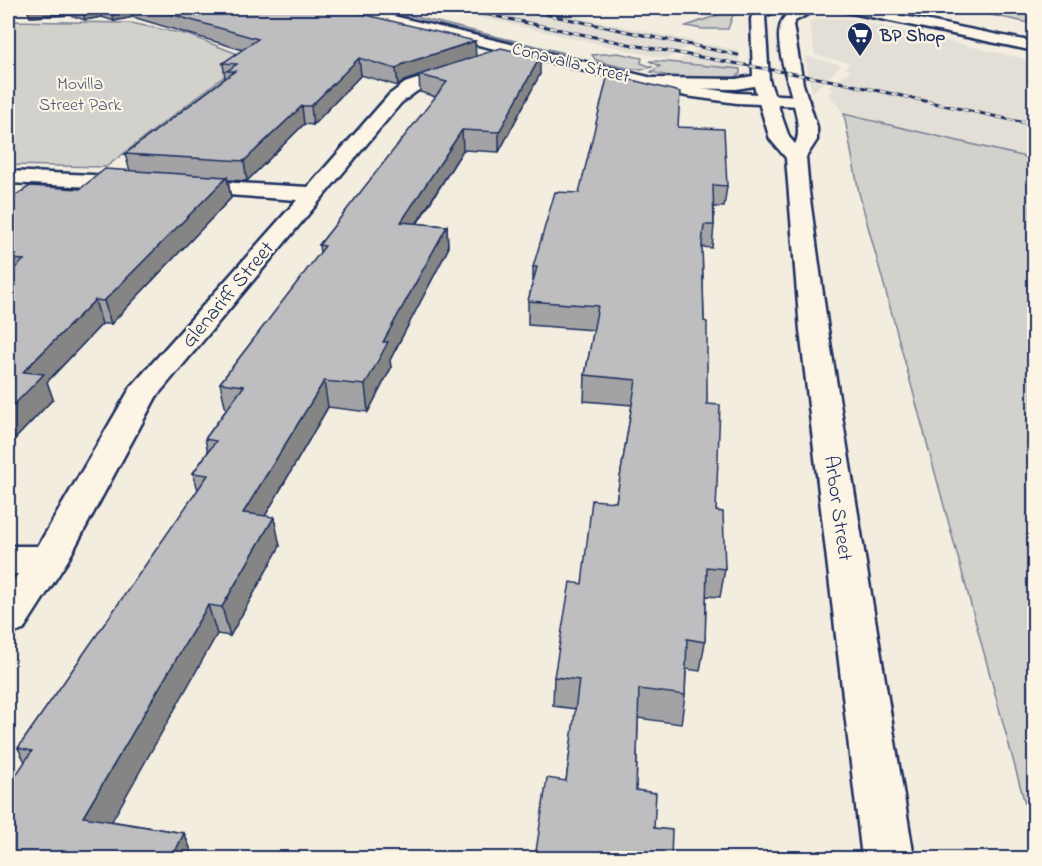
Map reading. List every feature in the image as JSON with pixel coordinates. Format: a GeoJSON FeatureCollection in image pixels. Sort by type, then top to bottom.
{"type":"FeatureCollection","features":[{"type":"Feature","properties":{"kind":"street","name":"Conavalla Street"},"geometry":{"type":"LineString","coordinates":[[345,8],[720,97],[800,101]]}},
{"type":"Feature","properties":{"kind":"street"},"geometry":{"type":"LineString","coordinates":[[778,8],[760,11],[761,80],[780,139],[796,157]]}},
{"type":"Feature","properties":{"kind":"street","name":"Arbor Street"},"geometry":{"type":"LineString","coordinates":[[812,8],[789,18],[786,25],[800,101],[807,117],[807,140],[796,157],[814,330],[888,858]]}},
{"type":"Feature","properties":{"kind":"street"},"geometry":{"type":"LineString","coordinates":[[847,8],[1035,47]]}},
{"type":"Feature","properties":{"kind":"street","name":"Glenariff Street"},"geometry":{"type":"LineString","coordinates":[[8,619],[49,560],[142,394],[395,99],[411,87],[522,50]]}},
{"type":"Feature","properties":{"kind":"street"},"geometry":{"type":"LineString","coordinates":[[654,83],[727,85],[761,80]]}},
{"type":"Feature","properties":{"kind":"street"},"geometry":{"type":"LineString","coordinates":[[8,177],[312,194]]}},
{"type":"Feature","properties":{"kind":"street"},"geometry":{"type":"LineString","coordinates":[[8,560],[49,560]]}},
{"type":"Feature","properties":{"kind":"shaded area"},"geometry":{"type":"Polygon","coordinates":[[[437,8],[535,8],[697,42],[667,59],[437,8]]]}},
{"type":"Feature","properties":{"kind":"shaded area"},"geometry":{"type":"Polygon","coordinates":[[[847,18],[1034,61],[1034,159],[844,113],[828,94],[832,90],[828,87],[851,70],[845,68],[850,63],[815,55],[809,22],[817,19],[847,18]]]}},
{"type":"Feature","properties":{"kind":"shaded area"},"geometry":{"type":"Polygon","coordinates":[[[707,44],[738,50],[740,69],[678,61],[707,44]]]}},
{"type":"Feature","properties":{"kind":"shaded area"},"geometry":{"type":"Polygon","coordinates":[[[805,56],[841,65],[812,93],[808,73],[805,56]]]}},
{"type":"Feature","properties":{"kind":"green space"},"geometry":{"type":"Polygon","coordinates":[[[362,8],[379,8],[569,54],[362,8]]]}},
{"type":"Feature","properties":{"kind":"green space"},"geometry":{"type":"Polygon","coordinates":[[[724,8],[733,8],[734,12],[728,29],[686,26],[718,15],[710,13],[724,8]]]}},
{"type":"Feature","properties":{"kind":"green space"},"geometry":{"type":"Polygon","coordinates":[[[958,8],[1034,8],[1034,24],[958,8]]]}},
{"type":"Feature","properties":{"kind":"green space","name":"Movilla Street Park"},"geometry":{"type":"Polygon","coordinates":[[[8,21],[131,23],[189,35],[248,58],[106,167],[8,165],[8,21]]]}},
{"type":"Feature","properties":{"kind":"green space"},"geometry":{"type":"Polygon","coordinates":[[[618,53],[642,58],[641,63],[652,67],[624,68],[596,60],[592,55],[618,53]]]}},
{"type":"Feature","properties":{"kind":"green space"},"geometry":{"type":"Polygon","coordinates":[[[649,61],[740,69],[740,73],[724,81],[684,79],[651,72],[660,66],[649,61]]]}},
{"type":"Feature","properties":{"kind":"green space"},"geometry":{"type":"Polygon","coordinates":[[[844,114],[1034,159],[1034,837],[859,193],[844,114]]]}},
{"type":"Feature","properties":{"kind":"building"},"geometry":{"type":"Polygon","coordinates":[[[149,8],[185,8],[195,13],[221,8],[337,8],[475,41],[403,64],[396,69],[359,58],[311,106],[302,106],[244,161],[125,154],[235,71],[227,71],[237,64],[223,63],[258,39],[149,8]]]}},
{"type":"Feature","properties":{"kind":"building"},"geometry":{"type":"Polygon","coordinates":[[[501,48],[540,57],[499,132],[462,130],[401,222],[447,226],[383,342],[388,342],[365,385],[324,381],[243,513],[274,517],[222,607],[208,605],[83,817],[184,833],[172,858],[8,858],[8,787],[32,751],[18,748],[208,475],[193,473],[216,441],[205,439],[244,386],[220,383],[325,246],[319,245],[447,82],[419,75],[501,48]]]}},
{"type":"Feature","properties":{"kind":"building"},"geometry":{"type":"Polygon","coordinates":[[[608,74],[680,92],[678,127],[724,129],[727,186],[713,185],[714,225],[704,225],[702,245],[704,321],[707,322],[707,404],[720,405],[716,511],[723,512],[725,569],[707,567],[705,642],[687,639],[685,695],[639,689],[636,790],[656,793],[654,828],[672,830],[671,858],[535,858],[547,778],[566,781],[579,680],[554,677],[570,582],[582,584],[592,500],[616,502],[636,380],[585,375],[598,306],[528,301],[537,267],[533,267],[555,192],[579,193],[608,74]]]}},
{"type":"Feature","properties":{"kind":"building"},"geometry":{"type":"Polygon","coordinates":[[[105,169],[227,177],[104,301],[95,300],[23,372],[44,374],[8,411],[8,274],[24,260],[8,259],[8,200],[30,186],[80,189],[105,169]]]}},
{"type":"Feature","properties":{"kind":"railway"},"geometry":{"type":"LineString","coordinates":[[456,8],[633,45],[834,81],[1034,125]]}},
{"type":"Feature","properties":{"kind":"railway"},"geometry":{"type":"LineString","coordinates":[[516,8],[738,55]]}},
{"type":"Feature","properties":{"kind":"place","name":"BP Shop"},"geometry":{"type":"Point","coordinates":[860,58]}}]}
